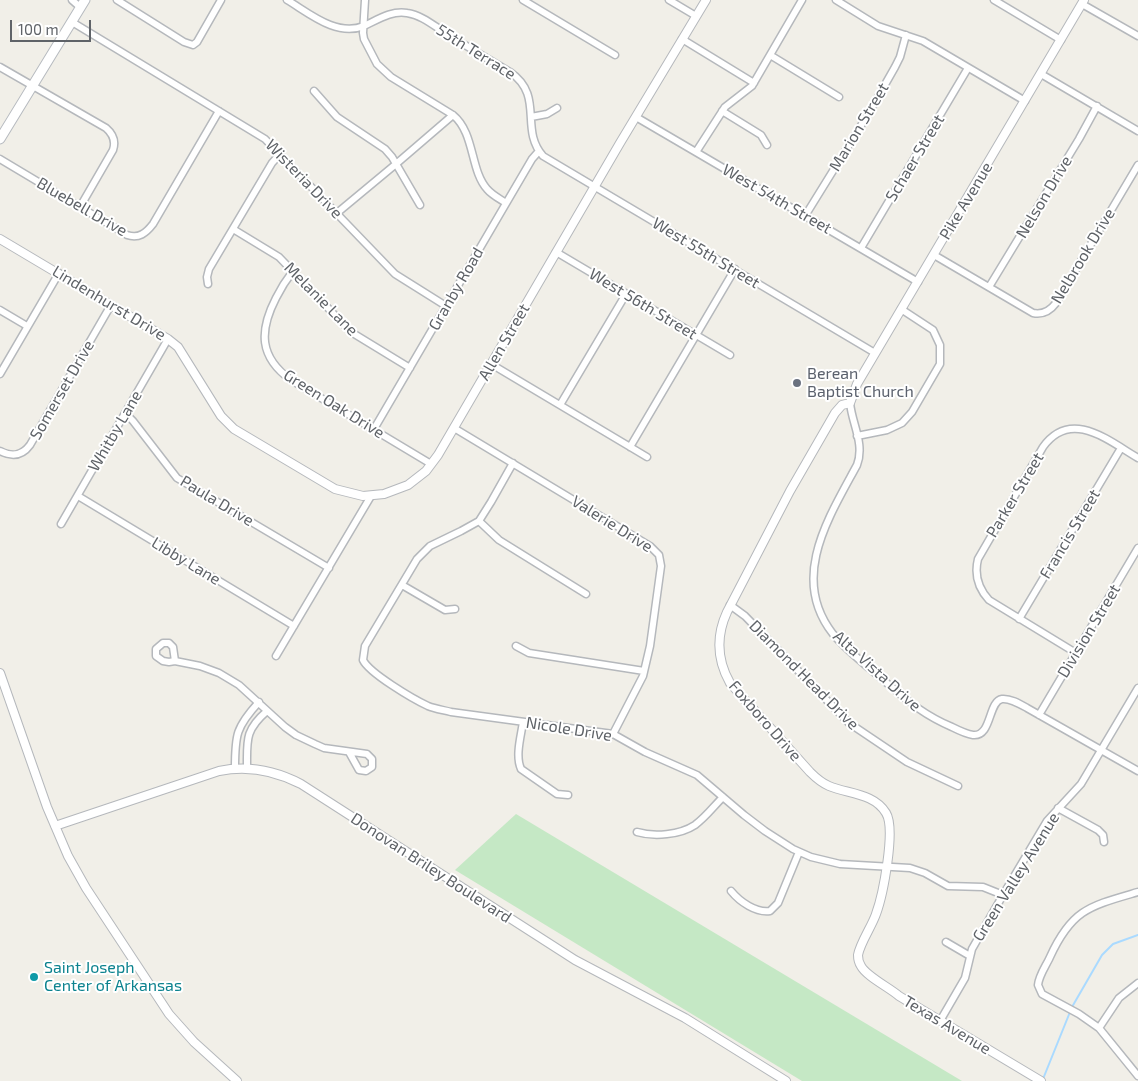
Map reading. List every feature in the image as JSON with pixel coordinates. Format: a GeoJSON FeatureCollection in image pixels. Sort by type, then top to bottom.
{"type":"FeatureCollection","features":[{"type":"Feature","properties":{"kind":"main road"},"geometry":{"type":"LineString","coordinates":[[0,138],[82,4]]}},
{"type":"Feature","properties":{"kind":"street"},"geometry":{"type":"LineString","coordinates":[[72,0],[82,4]]}},
{"type":"Feature","properties":{"kind":"street"},"geometry":{"type":"LineString","coordinates":[[118,0],[177,37],[190,44],[195,44],[221,0]]}},
{"type":"Feature","properties":{"kind":"street"},"geometry":{"type":"LineString","coordinates":[[287,0],[337,28],[352,29],[363,26]]}},
{"type":"Feature","properties":{"kind":"street"},"geometry":{"type":"LineString","coordinates":[[365,0],[364,39],[374,60],[381,69],[453,115],[462,124],[483,183],[493,195],[506,203]]}},
{"type":"Feature","properties":{"kind":"street"},"geometry":{"type":"LineString","coordinates":[[524,0],[615,55]]}},
{"type":"Feature","properties":{"kind":"street"},"geometry":{"type":"LineString","coordinates":[[669,0],[696,16]]}},
{"type":"Feature","properties":{"kind":"street","name":"Allen Street"},"geometry":{"type":"LineString","coordinates":[[371,496],[391,492],[408,485],[422,476],[431,464],[706,0]]}},
{"type":"Feature","properties":{"kind":"street"},"geometry":{"type":"LineString","coordinates":[[696,152],[722,111],[754,83],[802,0]]}},
{"type":"Feature","properties":{"kind":"street"},"geometry":{"type":"LineString","coordinates":[[836,0],[878,26],[922,41],[1025,101]]}},
{"type":"Feature","properties":{"kind":"street"},"geometry":{"type":"LineString","coordinates":[[994,0],[1061,40]]}},
{"type":"Feature","properties":{"kind":"street"},"geometry":{"type":"LineString","coordinates":[[1083,2],[1138,36]]}},
{"type":"Feature","properties":{"kind":"street","name":"Pike Avenue"},"geometry":{"type":"LineString","coordinates":[[850,403],[857,384],[875,353],[1083,2]]}},
{"type":"Feature","properties":{"kind":"street","name":"55th Terrace"},"geometry":{"type":"LineString","coordinates":[[363,26],[395,13],[406,13],[420,17],[518,78],[528,93],[533,136],[539,151]]}},
{"type":"Feature","properties":{"kind":"street","name":"Wisteria Drive"},"geometry":{"type":"LineString","coordinates":[[72,22],[265,138],[395,274],[446,306]]}},
{"type":"Feature","properties":{"kind":"street","name":"Marion Street"},"geometry":{"type":"LineString","coordinates":[[805,216],[895,67],[906,35]]}},
{"type":"Feature","properties":{"kind":"street"},"geometry":{"type":"LineString","coordinates":[[682,40],[754,83]]}},
{"type":"Feature","properties":{"kind":"street"},"geometry":{"type":"LineString","coordinates":[[770,55],[839,97]]}},
{"type":"Feature","properties":{"kind":"street"},"geometry":{"type":"LineString","coordinates":[[0,67],[106,128],[113,136],[113,150],[80,207]]}},
{"type":"Feature","properties":{"kind":"street","name":"Schaer Street"},"geometry":{"type":"LineString","coordinates":[[861,248],[968,68]]}},
{"type":"Feature","properties":{"kind":"street"},"geometry":{"type":"LineString","coordinates":[[1041,74],[1138,130]]}},
{"type":"Feature","properties":{"kind":"street"},"geometry":{"type":"LineString","coordinates":[[314,91],[337,117],[385,149],[420,205]]}},
{"type":"Feature","properties":{"kind":"street","name":"Nelson Drive"},"geometry":{"type":"LineString","coordinates":[[989,287],[1097,106]]}},
{"type":"Feature","properties":{"kind":"street"},"geometry":{"type":"LineString","coordinates":[[531,117],[547,114],[557,108]]}},
{"type":"Feature","properties":{"kind":"street","name":"Bluebell Drive"},"geometry":{"type":"LineString","coordinates":[[0,159],[127,235],[135,237],[146,233],[153,224],[220,111]]}},
{"type":"Feature","properties":{"kind":"street"},"geometry":{"type":"LineString","coordinates":[[722,111],[761,135],[767,145]]}},
{"type":"Feature","properties":{"kind":"street"},"geometry":{"type":"LineString","coordinates":[[337,213],[453,115]]}},
{"type":"Feature","properties":{"kind":"street","name":"West 54th Street"},"geometry":{"type":"LineString","coordinates":[[636,117],[918,282]]}},
{"type":"Feature","properties":{"kind":"street","name":"Granby Road"},"geometry":{"type":"LineString","coordinates":[[374,429],[506,203],[539,151]]}},
{"type":"Feature","properties":{"kind":"street","name":"West 55th Street"},"geometry":{"type":"LineString","coordinates":[[539,151],[555,164],[875,353]]}},
{"type":"Feature","properties":{"kind":"street"},"geometry":{"type":"LineString","coordinates":[[208,284],[209,269],[272,163],[280,154]]}},
{"type":"Feature","properties":{"kind":"street","name":"Nelbrook Drive"},"geometry":{"type":"LineString","coordinates":[[934,255],[1033,313],[1043,314],[1056,303],[1138,165]]}},
{"type":"Feature","properties":{"kind":"street","name":"Melanie Lane"},"geometry":{"type":"LineString","coordinates":[[233,228],[274,253],[352,332],[410,368]]}},
{"type":"Feature","properties":{"kind":"street","name":"Lindenhurst Drive"},"geometry":{"type":"LineString","coordinates":[[0,239],[168,339],[178,348],[224,419],[234,429],[335,489],[352,494],[371,496]]}},
{"type":"Feature","properties":{"kind":"street","name":"West 56th Street"},"geometry":{"type":"LineString","coordinates":[[556,252],[730,356]]}},
{"type":"Feature","properties":{"kind":"street"},"geometry":{"type":"LineString","coordinates":[[630,447],[735,270]]}},
{"type":"Feature","properties":{"kind":"street","name":"Green Oak Drive"},"geometry":{"type":"LineString","coordinates":[[293,272],[284,282],[266,319],[264,340],[272,362],[291,380],[431,464]]}},
{"type":"Feature","properties":{"kind":"street"},"geometry":{"type":"LineString","coordinates":[[0,374],[59,273]]}},
{"type":"Feature","properties":{"kind":"street"},"geometry":{"type":"LineString","coordinates":[[560,405],[626,294]]}},
{"type":"Feature","properties":{"kind":"street","name":"Somerset Drive"},"geometry":{"type":"LineString","coordinates":[[0,451],[12,456],[23,452],[30,445],[111,305]]}},
{"type":"Feature","properties":{"kind":"street"},"geometry":{"type":"LineString","coordinates":[[858,436],[887,430],[902,423],[912,412],[940,364],[940,345],[933,330],[901,309]]}},
{"type":"Feature","properties":{"kind":"street"},"geometry":{"type":"LineString","coordinates":[[0,310],[27,326]]}},
{"type":"Feature","properties":{"kind":"street","name":"Whitby Lane"},"geometry":{"type":"LineString","coordinates":[[61,524],[168,339]]}},
{"type":"Feature","properties":{"kind":"street"},"geometry":{"type":"LineString","coordinates":[[491,364],[647,457]]}},
{"type":"Feature","properties":{"kind":"street","name":"Alta Vista Drive"},"geometry":{"type":"LineString","coordinates":[[850,403],[860,449],[858,463],[830,515],[816,552],[813,571],[814,587],[822,614],[828,626],[838,639],[916,708],[957,730],[972,735],[980,734],[984,730],[998,700],[1008,700],[1019,704],[1039,715]]}},
{"type":"Feature","properties":{"kind":"street","name":"Foxboro Drive"},"geometry":{"type":"LineString","coordinates":[[850,403],[838,409],[794,484],[730,605],[721,628],[719,648],[722,666],[730,683],[818,780],[830,787],[872,800],[885,811],[889,824],[884,890],[880,905],[859,952],[859,963]]}},
{"type":"Feature","properties":{"kind":"street","name":"Paula Drive"},"geometry":{"type":"LineString","coordinates":[[124,413],[133,421],[177,478],[329,568]]}},
{"type":"Feature","properties":{"kind":"street","name":"Valerie Drive"},"geometry":{"type":"LineString","coordinates":[[454,428],[650,546],[658,553],[661,559],[661,566],[650,646],[644,671],[639,685],[613,734]]}},
{"type":"Feature","properties":{"kind":"street","name":"Parker Street"},"geometry":{"type":"LineString","coordinates":[[1019,620],[989,600],[979,586],[976,571],[978,559],[1044,448],[1057,434],[1068,429],[1083,429],[1095,433],[1120,448]]}},
{"type":"Feature","properties":{"kind":"street"},"geometry":{"type":"LineString","coordinates":[[1120,448],[1138,458]]}},
{"type":"Feature","properties":{"kind":"street","name":"Francis Street"},"geometry":{"type":"LineString","coordinates":[[1019,620],[1120,448]]}},
{"type":"Feature","properties":{"kind":"street"},"geometry":{"type":"LineString","coordinates":[[513,463],[479,521],[499,540],[586,594]]}},
{"type":"Feature","properties":{"kind":"street","name":"Libby Lane"},"geometry":{"type":"LineString","coordinates":[[78,496],[294,626]]}},
{"type":"Feature","properties":{"kind":"street"},"geometry":{"type":"LineString","coordinates":[[276,656],[371,496]]}},
{"type":"Feature","properties":{"kind":"street","name":"Nicole Drive"},"geometry":{"type":"LineString","coordinates":[[479,521],[430,546],[417,559],[365,646],[363,660],[368,667],[417,700],[434,708],[523,722],[598,730],[613,734],[645,752],[692,772],[704,780],[744,816],[766,831],[800,852],[825,861],[840,864],[886,866],[918,870],[948,886],[983,886],[1003,895]]}},
{"type":"Feature","properties":{"kind":"street","name":"Division Street"},"geometry":{"type":"LineString","coordinates":[[1039,715],[1138,548]]}},
{"type":"Feature","properties":{"kind":"street"},"geometry":{"type":"LineString","coordinates":[[402,585],[443,609],[455,609]]}},
{"type":"Feature","properties":{"kind":"street","name":"Diamond Head Drive"},"geometry":{"type":"LineString","coordinates":[[730,605],[744,616],[850,723],[907,762],[958,786]]}},
{"type":"Feature","properties":{"kind":"street"},"geometry":{"type":"LineString","coordinates":[[1019,620],[1076,653]]}},
{"type":"Feature","properties":{"kind":"street"},"geometry":{"type":"LineString","coordinates":[[516,646],[529,653],[644,671]]}},
{"type":"Feature","properties":{"kind":"street"},"geometry":{"type":"LineString","coordinates":[[175,661],[200,666],[219,673],[239,686],[286,727],[306,740],[324,748],[349,752]]}},
{"type":"Feature","properties":{"kind":"street"},"geometry":{"type":"LineString","coordinates":[[0,672],[55,826],[68,856],[86,888],[170,1014],[194,1042],[238,1081]]}},
{"type":"Feature","properties":{"kind":"street","name":"Green Valley Avenue"},"geometry":{"type":"LineString","coordinates":[[940,1021],[965,978],[976,940],[1048,821],[1058,808],[1076,791],[1138,688]]}},
{"type":"Feature","properties":{"kind":"street"},"geometry":{"type":"LineString","coordinates":[[235,768],[238,731],[243,721],[259,702]]}},
{"type":"Feature","properties":{"kind":"street"},"geometry":{"type":"LineString","coordinates":[[247,768],[248,742],[253,726],[267,711]]}},
{"type":"Feature","properties":{"kind":"street"},"geometry":{"type":"LineString","coordinates":[[1039,715],[1138,771]]}},
{"type":"Feature","properties":{"kind":"street"},"geometry":{"type":"LineString","coordinates":[[243,721],[253,726]]}},
{"type":"Feature","properties":{"kind":"street"},"geometry":{"type":"LineString","coordinates":[[523,722],[519,754],[521,770],[557,794],[568,795]]}},
{"type":"Feature","properties":{"kind":"street"},"geometry":{"type":"LineString","coordinates":[[236,740],[248,742]]}},
{"type":"Feature","properties":{"kind":"street","name":"Donovan Briley Boulevard"},"geometry":{"type":"LineString","coordinates":[[55,826],[201,775],[235,768],[247,768],[280,774],[300,784],[575,960],[685,1018],[786,1081]]}},
{"type":"Feature","properties":{"kind":"street"},"geometry":{"type":"LineString","coordinates":[[637,832],[660,834],[688,828],[698,822],[723,797]]}},
{"type":"Feature","properties":{"kind":"street"},"geometry":{"type":"LineString","coordinates":[[1058,808],[1101,833],[1104,842]]}},
{"type":"Feature","properties":{"kind":"street"},"geometry":{"type":"LineString","coordinates":[[731,891],[739,900],[756,909],[770,911],[778,903],[800,852]]}},
{"type":"Feature","properties":{"kind":"street"},"geometry":{"type":"LineString","coordinates":[[1138,892],[1106,901],[1084,910],[1070,922],[1060,937],[1039,980],[1038,987],[1042,994],[1099,1028],[1138,1076]]}},
{"type":"Feature","properties":{"kind":"street"},"geometry":{"type":"LineString","coordinates":[[946,942],[970,956]]}},
{"type":"Feature","properties":{"kind":"street","name":"Texas Avenue"},"geometry":{"type":"LineString","coordinates":[[859,963],[866,974],[899,996],[1041,1081]]}},
{"type":"Feature","properties":{"kind":"street"},"geometry":{"type":"LineString","coordinates":[[1099,1028],[1119,998],[1138,983]]}},
{"type":"Feature","properties":{"kind":"green space"},"geometry":{"type":"Polygon","coordinates":[[[516,814],[962,1081],[802,1081],[455,870],[516,814]]]}},
{"type":"Feature","properties":{"kind":"waterway"},"geometry":{"type":"LineString","coordinates":[[1072,1007],[1102,955],[1113,944],[1138,935]]}},
{"type":"Feature","properties":{"kind":"waterway"},"geometry":{"type":"LineString","coordinates":[[1043,1079],[1070,1012]]}},
{"type":"Feature","properties":{"kind":"place","name":"Berean Baptist Church"},"geometry":{"type":"Point","coordinates":[797,383]}},
{"type":"Feature","properties":{"kind":"place","name":"Saint Joseph Center of Arkansas"},"geometry":{"type":"Point","coordinates":[34,977]}}]}
